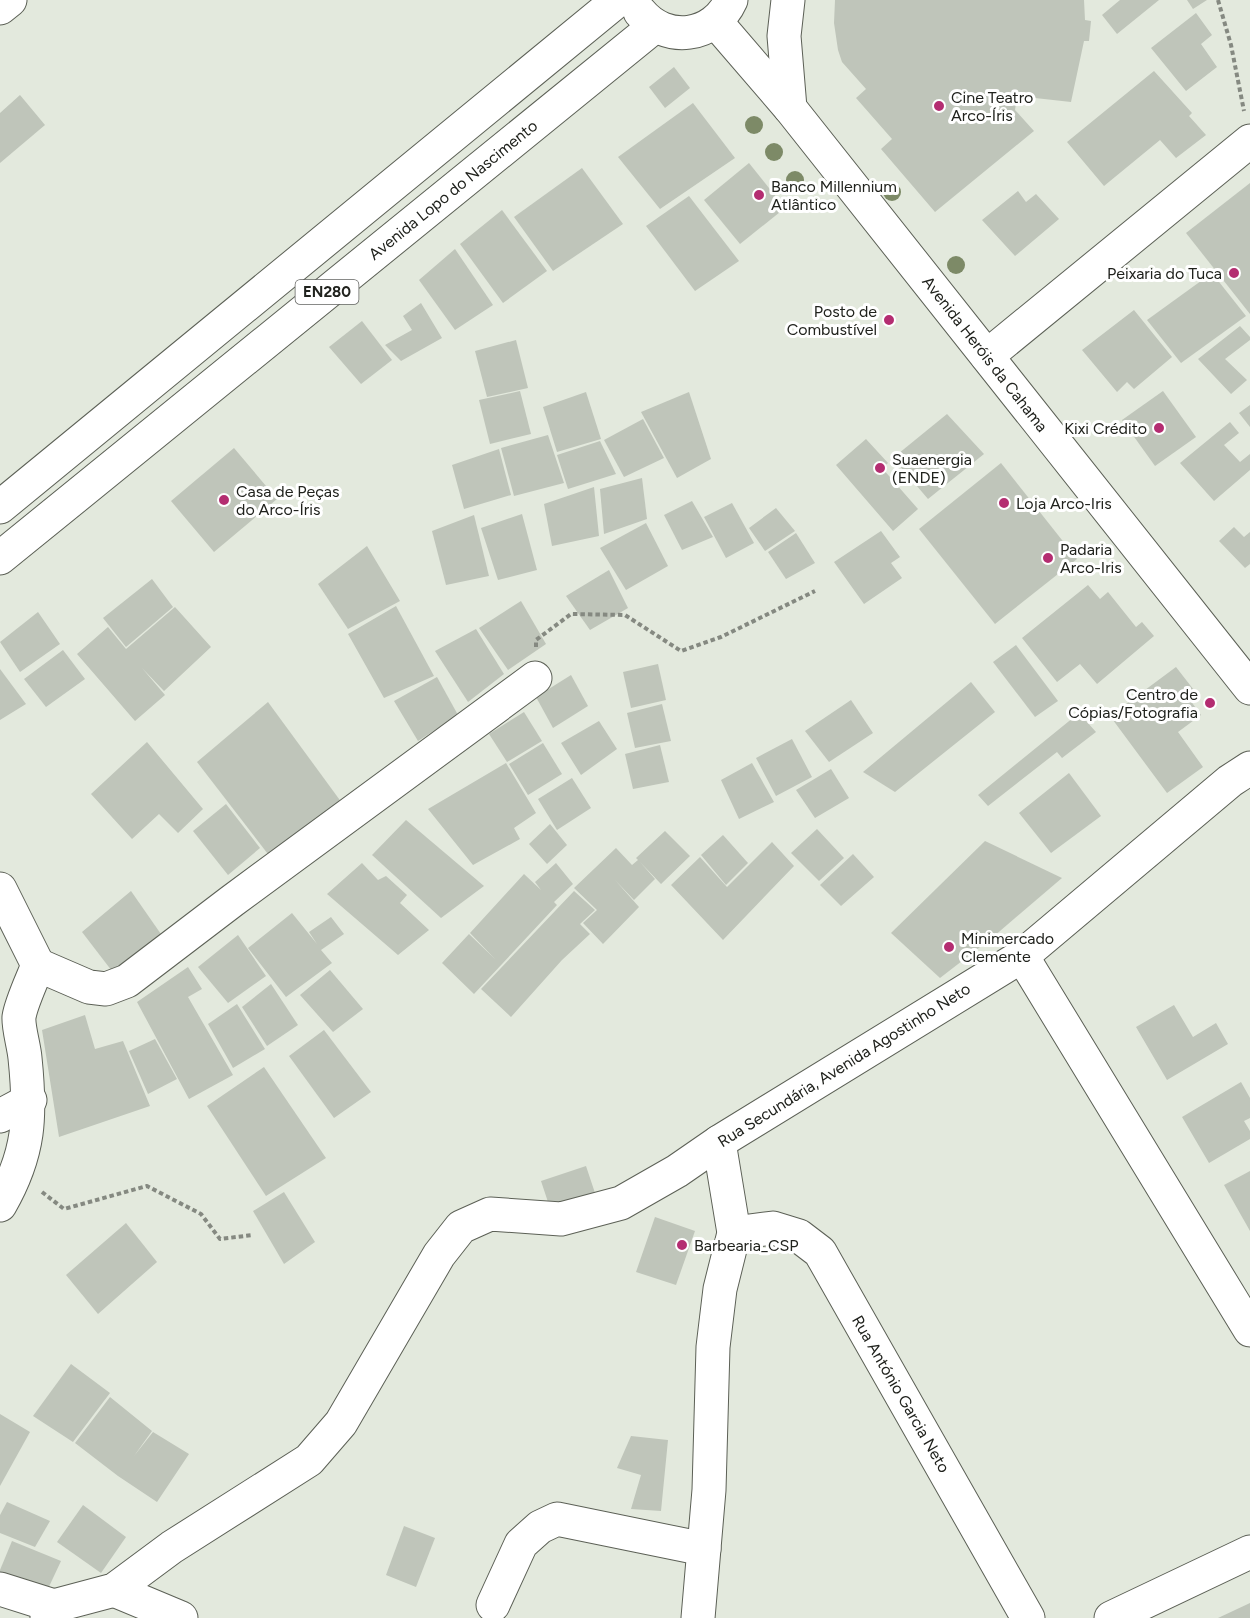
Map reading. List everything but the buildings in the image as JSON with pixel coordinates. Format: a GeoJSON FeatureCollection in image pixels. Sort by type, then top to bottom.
{"type":"FeatureCollection","features":[{"type":"Feature","properties":{"kind":"street"},"geometry":{"type":"LineString","coordinates":[[0,8],[10,0]]}},
{"type":"Feature","properties":{"kind":"street","name":"EN280"},"geometry":{"type":"LineString","coordinates":[[0,507],[618,0]]}},
{"type":"Feature","properties":{"kind":"street"},"geometry":{"type":"LineString","coordinates":[[632,0],[648,21],[674,33],[689,33],[703,29],[723,11]]}},
{"type":"Feature","properties":{"kind":"street"},"geometry":{"type":"LineString","coordinates":[[788,0],[784,36],[790,108]]}},
{"type":"Feature","properties":{"kind":"street","name":"Avenida Heróis da Cahama"},"geometry":{"type":"LineString","coordinates":[[723,11],[790,108],[1250,688]]}},
{"type":"Feature","properties":{"kind":"street","name":"Avenida Lopo do Nascimento"},"geometry":{"type":"LineString","coordinates":[[0,558],[655,26]]}},
{"type":"Feature","properties":{"kind":"street"},"geometry":{"type":"LineString","coordinates":[[987,356],[1250,141]]}},
{"type":"Feature","properties":{"kind":"street"},"geometry":{"type":"LineString","coordinates":[[0,889],[39,965],[89,987],[106,989],[127,981],[535,678]]}},
{"type":"Feature","properties":{"kind":"street","name":"Rua Secundária, Avenida Agostinho Neto"},"geometry":{"type":"LineString","coordinates":[[114,1590],[172,1547],[309,1460],[341,1423],[439,1255],[461,1227],[490,1214],[561,1219],[621,1203],[677,1171],[718,1142],[1022,956],[1230,781],[1250,768]]}},
{"type":"Feature","properties":{"kind":"street"},"geometry":{"type":"LineString","coordinates":[[1022,956],[1250,1330]]}},
{"type":"Feature","properties":{"kind":"street"},"geometry":{"type":"LineString","coordinates":[[0,1205],[14,1181],[26,1140],[30,1100],[19,1017],[39,965]]}},
{"type":"Feature","properties":{"kind":"street"},"geometry":{"type":"LineString","coordinates":[[0,1116],[30,1100]]}},
{"type":"Feature","properties":{"kind":"street"},"geometry":{"type":"LineString","coordinates":[[698,1618],[709,1490],[713,1347],[720,1289],[734,1233],[718,1142]]}},
{"type":"Feature","properties":{"kind":"street","name":"Rua António Garcia Neto"},"geometry":{"type":"LineString","coordinates":[[734,1233],[773,1228],[799,1236],[820,1252],[1028,1618]]}},
{"type":"Feature","properties":{"kind":"street"},"geometry":{"type":"LineString","coordinates":[[493,1605],[521,1544],[540,1527],[557,1519],[704,1549]]}},
{"type":"Feature","properties":{"kind":"street"},"geometry":{"type":"LineString","coordinates":[[1111,1618],[1250,1552]]}},
{"type":"Feature","properties":{"kind":"street"},"geometry":{"type":"LineString","coordinates":[[0,1589],[51,1612],[114,1590],[181,1618]]}},
{"type":"Feature","properties":{"kind":"path"},"geometry":{"type":"LineString","coordinates":[[1218,0],[1231,45],[1250,141]]}},
{"type":"Feature","properties":{"kind":"path"},"geometry":{"type":"LineString","coordinates":[[535,678],[536,640],[571,614],[625,615],[681,651],[721,637],[815,591]]}},
{"type":"Feature","properties":{"kind":"path"},"geometry":{"type":"LineString","coordinates":[[37,1188],[63,1209],[147,1186],[201,1214],[220,1239],[253,1236]]}},
{"type":"Feature","properties":{"kind":"place","name":"Cine Teatro Arco-Íris"},"geometry":{"type":"Point","coordinates":[939,106]}},
{"type":"Feature","properties":{"kind":"place","name":"Banco Millennium Atlântico"},"geometry":{"type":"Point","coordinates":[759,195]}},
{"type":"Feature","properties":{"kind":"place","name":"Peixaria do Tuca"},"geometry":{"type":"Point","coordinates":[1234,273]}},
{"type":"Feature","properties":{"kind":"place","name":"Posto de Combustível"},"geometry":{"type":"Point","coordinates":[889,320]}},
{"type":"Feature","properties":{"kind":"place","name":"Kixi Crédito"},"geometry":{"type":"Point","coordinates":[1159,428]}},
{"type":"Feature","properties":{"kind":"place","name":"Suaenergia (ENDE)"},"geometry":{"type":"Point","coordinates":[880,468]}},
{"type":"Feature","properties":{"kind":"place","name":"Casa de Peças do Arco-Íris"},"geometry":{"type":"Point","coordinates":[224,500]}},
{"type":"Feature","properties":{"kind":"place","name":"Loja Arco-Iris"},"geometry":{"type":"Point","coordinates":[1004,503]}},
{"type":"Feature","properties":{"kind":"place","name":"Padaria Arco-Iris"},"geometry":{"type":"Point","coordinates":[1048,558]}},
{"type":"Feature","properties":{"kind":"place","name":"Centro de Cópias/Fotografia"},"geometry":{"type":"Point","coordinates":[1210,703]}},
{"type":"Feature","properties":{"kind":"place","name":"Minimercado Clemente"},"geometry":{"type":"Point","coordinates":[949,947]}},
{"type":"Feature","properties":{"kind":"place","name":"Barbearia_CSP"},"geometry":{"type":"Point","coordinates":[682,1245]}}]}
